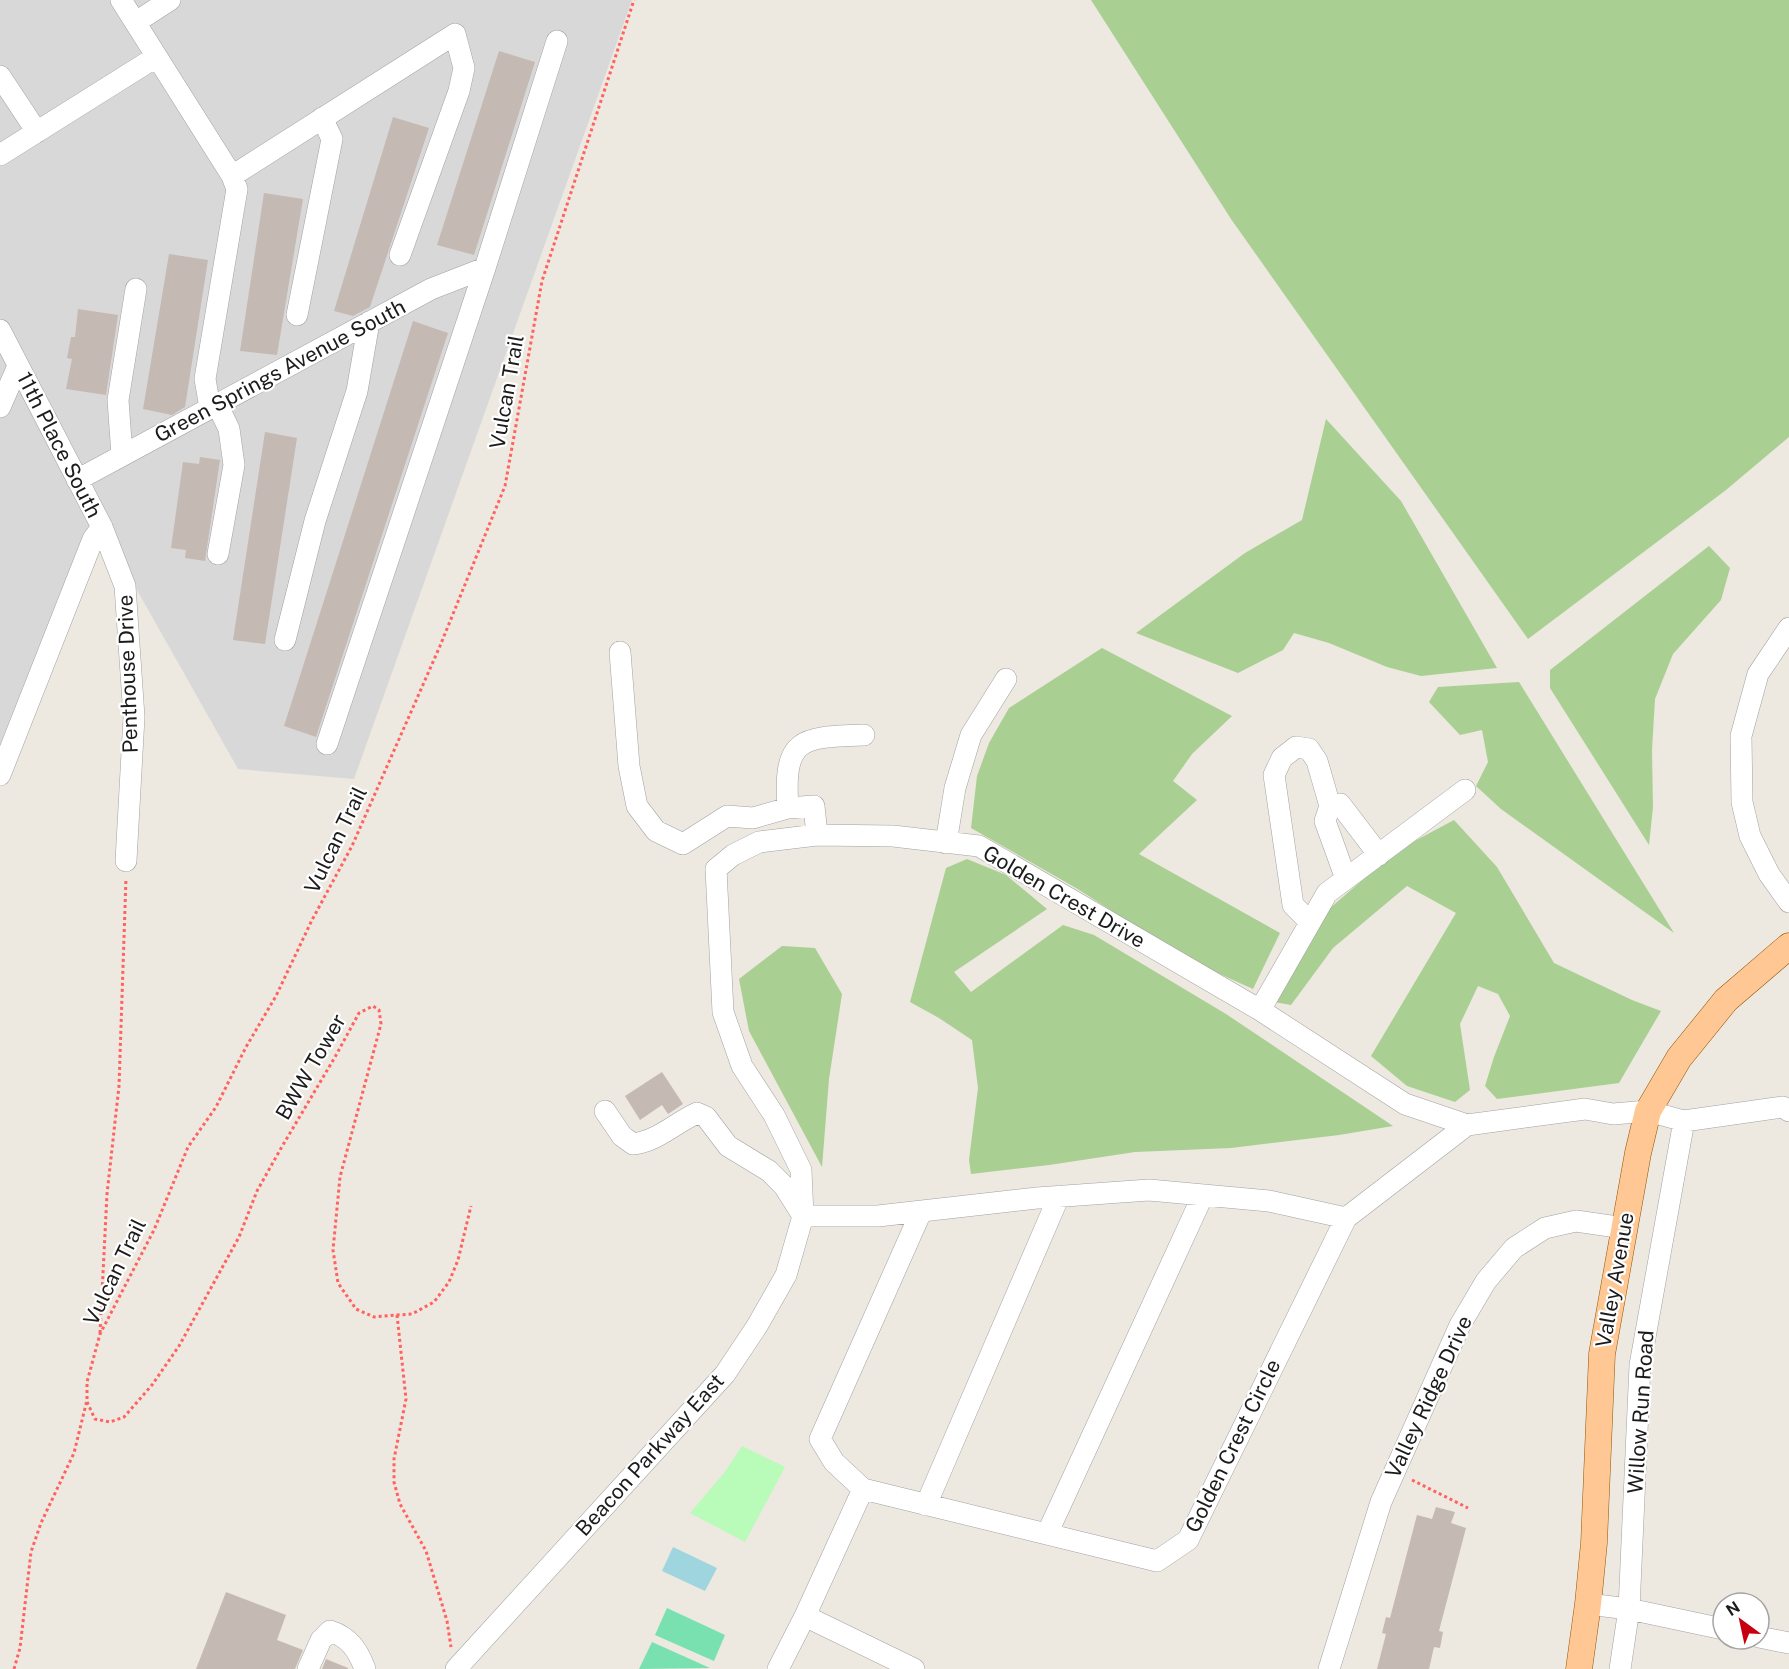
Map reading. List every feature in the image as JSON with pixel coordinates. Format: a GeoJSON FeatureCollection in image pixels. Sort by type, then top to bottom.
{"type":"FeatureCollection","features":[{"type":"Feature","properties":{"kind":"main road","name":"Valley Avenue"},"geometry":{"type":"LineString","coordinates":[[1579,1669],[1594,1543],[1602,1354],[1638,1153],[1648,1112],[1679,1058],[1726,1000],[1789,946]]}},
{"type":"Feature","properties":{"kind":"street"},"geometry":{"type":"LineString","coordinates":[[122,0],[232,176],[237,189],[205,379],[214,406],[229,429],[234,465],[218,554]]}},
{"type":"Feature","properties":{"kind":"street"},"geometry":{"type":"LineString","coordinates":[[136,22],[170,0]]}},
{"type":"Feature","properties":{"kind":"street"},"geometry":{"type":"LineString","coordinates":[[232,176],[455,34],[464,68],[400,255]]}},
{"type":"Feature","properties":{"kind":"street"},"geometry":{"type":"LineString","coordinates":[[327,744],[485,268],[557,41]]}},
{"type":"Feature","properties":{"kind":"street"},"geometry":{"type":"LineString","coordinates":[[0,155],[156,57]]}},
{"type":"Feature","properties":{"kind":"street"},"geometry":{"type":"LineString","coordinates":[[0,76],[37,132]]}},
{"type":"Feature","properties":{"kind":"street"},"geometry":{"type":"LineString","coordinates":[[297,315],[332,139],[322,117]]}},
{"type":"Feature","properties":{"kind":"street","name":"Green Springs Avenue South"},"geometry":{"type":"LineString","coordinates":[[77,480],[431,289],[485,268]]}},
{"type":"Feature","properties":{"kind":"street"},"geometry":{"type":"LineString","coordinates":[[122,455],[118,400],[136,289]]}},
{"type":"Feature","properties":{"kind":"street"},"geometry":{"type":"LineString","coordinates":[[285,640],[315,521],[357,391],[369,322]]}},
{"type":"Feature","properties":{"kind":"street","name":"11th Place South"},"geometry":{"type":"LineString","coordinates":[[0,331],[102,527]]}},
{"type":"Feature","properties":{"kind":"street"},"geometry":{"type":"LineString","coordinates":[[0,406],[18,366]]}},
{"type":"Feature","properties":{"kind":"street"},"geometry":{"type":"LineString","coordinates":[[0,775],[93,539],[102,527]]}},
{"type":"Feature","properties":{"kind":"street","name":"Penthouse Drive"},"geometry":{"type":"LineString","coordinates":[[102,527],[125,586],[135,717],[126,861]]}},
{"type":"Feature","properties":{"kind":"street"},"geometry":{"type":"LineString","coordinates":[[1789,628],[1758,674],[1741,736],[1742,802],[1750,836],[1769,874],[1789,902]]}},
{"type":"Feature","properties":{"kind":"street"},"geometry":{"type":"LineString","coordinates":[[620,652],[629,766],[637,806],[656,831],[683,844],[727,816],[753,818],[788,808],[814,806],[817,836]]}},
{"type":"Feature","properties":{"kind":"street"},"geometry":{"type":"LineString","coordinates":[[946,843],[955,788],[971,735],[1005,679]]}},
{"type":"Feature","properties":{"kind":"street"},"geometry":{"type":"LineString","coordinates":[[788,808],[786,778],[791,759],[799,746],[809,740],[825,736],[864,735]]}},
{"type":"Feature","properties":{"kind":"street"},"geometry":{"type":"LineString","coordinates":[[1310,922],[1293,905],[1274,775],[1282,758],[1296,747],[1309,749],[1317,761],[1330,806],[1325,821],[1346,879]]}},
{"type":"Feature","properties":{"kind":"street"},"geometry":{"type":"LineString","coordinates":[[1260,1010],[1327,893],[1465,790]]}},
{"type":"Feature","properties":{"kind":"street"},"geometry":{"type":"LineString","coordinates":[[1330,806],[1340,804],[1379,855]]}},
{"type":"Feature","properties":{"kind":"street","name":"Golden Crest Drive"},"geometry":{"type":"LineString","coordinates":[[716,869],[733,855],[759,842],[817,836],[893,836],[979,846],[1260,1010],[1405,1104],[1467,1125],[1585,1109],[1613,1114],[1648,1112],[1684,1121]]}},
{"type":"Feature","properties":{"kind":"street","name":"Beacon Parkway East"},"geometry":{"type":"LineString","coordinates":[[454,1659],[725,1374],[757,1326],[786,1275],[803,1216],[801,1170],[774,1115],[742,1066],[723,1012],[716,869]]}},
{"type":"Feature","properties":{"kind":"street"},"geometry":{"type":"LineString","coordinates":[[1684,1121],[1783,1107],[1789,1111]]}},
{"type":"Feature","properties":{"kind":"street"},"geometry":{"type":"LineString","coordinates":[[605,1111],[622,1136],[633,1144],[645,1143],[681,1120],[697,1113],[706,1117],[728,1146],[769,1170],[784,1186],[803,1216],[855,1217],[1059,1196],[1149,1190],[1269,1201],[1346,1218]]}},
{"type":"Feature","properties":{"kind":"street","name":"Willow Run Road"},"geometry":{"type":"LineString","coordinates":[[1620,1669],[1629,1609],[1640,1365],[1684,1121]]}},
{"type":"Feature","properties":{"kind":"street","name":"Golden Crest Circle"},"geometry":{"type":"LineString","coordinates":[[921,1212],[820,1439],[834,1462],[863,1489],[1157,1561],[1188,1540],[1346,1218],[1467,1125]]}},
{"type":"Feature","properties":{"kind":"street"},"geometry":{"type":"LineString","coordinates":[[1047,1534],[1203,1195]]}},
{"type":"Feature","properties":{"kind":"street"},"geometry":{"type":"LineString","coordinates":[[926,1504],[1059,1196]]}},
{"type":"Feature","properties":{"kind":"street","name":"Valley Ridge Drive"},"geometry":{"type":"LineString","coordinates":[[1329,1669],[1377,1514],[1460,1326],[1486,1281],[1514,1248],[1545,1228],[1576,1221],[1624,1228]]}},
{"type":"Feature","properties":{"kind":"street"},"geometry":{"type":"LineString","coordinates":[[778,1669],[806,1616],[863,1489]]}},
{"type":"Feature","properties":{"kind":"street"},"geometry":{"type":"LineString","coordinates":[[1588,1604],[1629,1609],[1711,1626]]}},
{"type":"Feature","properties":{"kind":"street"},"geometry":{"type":"LineString","coordinates":[[806,1616],[914,1669]]}},
{"type":"Feature","properties":{"kind":"street"},"geometry":{"type":"LineString","coordinates":[[308,1669],[321,1640],[330,1631],[341,1635],[352,1644],[362,1666]]}},
{"type":"Feature","properties":{"kind":"street"},"geometry":{"type":"LineString","coordinates":[[1771,1641],[1789,1648]]}},
{"type":"Feature","properties":{"kind":"path","name":"Vulcan Trail"},"geometry":{"type":"LineString","coordinates":[[14,1669],[20,1648],[31,1552],[41,1522],[74,1453],[87,1400],[87,1382],[100,1334],[153,1230],[188,1147],[216,1107],[246,1047],[276,996],[312,920],[352,846],[440,646],[505,486],[542,281],[634,0]]}},
{"type":"Feature","properties":{"kind":"path"},"geometry":{"type":"LineString","coordinates":[[100,1334],[107,1194],[119,1086],[126,861]]}},
{"type":"Feature","properties":{"kind":"path","name":"BWW Tower"},"geometry":{"type":"LineString","coordinates":[[87,1400],[95,1419],[110,1422],[124,1417],[152,1385],[179,1347],[239,1237],[257,1191],[336,1057],[359,1013],[373,1006],[380,1010],[381,1024],[340,1177],[333,1250],[338,1283],[356,1310],[374,1317],[412,1314],[434,1302],[449,1282],[458,1260],[471,1206]]}},
{"type":"Feature","properties":{"kind":"path"},"geometry":{"type":"LineString","coordinates":[[397,1315],[406,1399],[394,1459],[394,1482],[400,1504],[426,1551],[447,1621],[454,1659]]}},
{"type":"Feature","properties":{"kind":"path"},"geometry":{"type":"LineString","coordinates":[[1394,1472],[1468,1508]]}},
{"type":"Feature","properties":{"kind":"shaded area"},"geometry":{"type":"Polygon","coordinates":[[[0,0],[632,0],[354,779],[238,769],[102,528],[0,778],[0,0]]]}},
{"type":"Feature","properties":{"kind":"green space"},"geometry":{"type":"Polygon","coordinates":[[[1091,0],[1789,0],[1789,437],[1726,490],[1528,639],[1231,219],[1091,0]]]}},
{"type":"Feature","properties":{"kind":"green space"},"geometry":{"type":"Polygon","coordinates":[[[1326,419],[1401,501],[1497,668],[1421,676],[1387,667],[1329,643],[1294,633],[1283,650],[1238,673],[1136,633],[1245,553],[1302,520],[1326,419]]]}},
{"type":"Feature","properties":{"kind":"green space"},"geometry":{"type":"Polygon","coordinates":[[[1709,546],[1730,568],[1721,600],[1673,654],[1655,699],[1652,750],[1653,807],[1649,845],[1550,688],[1550,670],[1709,546]]]}},
{"type":"Feature","properties":{"kind":"green space"},"geometry":{"type":"Polygon","coordinates":[[[1102,648],[1232,716],[1192,754],[1173,781],[1197,800],[1139,854],[1280,933],[1253,989],[1189,960],[1076,888],[971,828],[977,776],[989,743],[1009,708],[1102,648]]]}},
{"type":"Feature","properties":{"kind":"green space"},"geometry":{"type":"Polygon","coordinates":[[[1519,682],[1674,933],[1501,809],[1476,786],[1488,762],[1482,730],[1460,735],[1429,702],[1438,687],[1519,682]]]}},
{"type":"Feature","properties":{"kind":"green space"},"geometry":{"type":"Polygon","coordinates":[[[1454,820],[1497,867],[1554,963],[1632,1000],[1661,1011],[1619,1083],[1497,1099],[1485,1086],[1510,1016],[1498,994],[1478,986],[1460,1024],[1470,1090],[1455,1102],[1407,1086],[1371,1056],[1456,913],[1407,886],[1333,948],[1291,1005],[1274,1002],[1329,909],[1396,851],[1454,820]]]}},
{"type":"Feature","properties":{"kind":"green space"},"geometry":{"type":"Polygon","coordinates":[[[967,859],[1006,875],[1047,909],[954,972],[971,992],[1063,925],[1094,935],[1226,1014],[1393,1126],[1231,1148],[1135,1152],[971,1174],[969,1160],[978,1088],[972,1040],[910,1002],[946,868],[967,859]]]}},
{"type":"Feature","properties":{"kind":"green space"},"geometry":{"type":"Polygon","coordinates":[[[782,946],[815,948],[842,994],[829,1079],[822,1167],[749,1031],[739,979],[782,946]]]}},
{"type":"Feature","properties":{"kind":"green space"},"geometry":{"type":"Polygon","coordinates":[[[742,1446],[785,1467],[745,1542],[690,1513],[724,1473],[742,1446]]]}},
{"type":"Feature","properties":{"kind":"green space"},"geometry":{"type":"Polygon","coordinates":[[[667,1608],[725,1635],[714,1661],[655,1635],[667,1608]]]}},
{"type":"Feature","properties":{"kind":"green space"},"geometry":{"type":"Polygon","coordinates":[[[652,1642],[710,1668],[639,1669],[652,1642]]]}},
{"type":"Feature","properties":{"kind":"water"},"geometry":{"type":"Polygon","coordinates":[[[673,1547],[717,1568],[705,1591],[662,1571],[673,1547]]]}},
{"type":"Feature","properties":{"kind":"building"},"geometry":{"type":"Polygon","coordinates":[[[499,51],[535,62],[474,255],[437,245],[499,51]]]}},
{"type":"Feature","properties":{"kind":"building"},"geometry":{"type":"Polygon","coordinates":[[[393,117],[429,128],[370,307],[353,316],[334,311],[393,117]]]}},
{"type":"Feature","properties":{"kind":"building"},"geometry":{"type":"Polygon","coordinates":[[[264,193],[303,199],[277,355],[240,351],[264,193]]]}},
{"type":"Feature","properties":{"kind":"building"},"geometry":{"type":"Polygon","coordinates":[[[169,254],[208,260],[185,407],[172,415],[143,409],[169,254]]]}},
{"type":"Feature","properties":{"kind":"building"},"geometry":{"type":"Polygon","coordinates":[[[78,309],[118,315],[106,395],[66,389],[72,359],[67,358],[71,337],[75,337],[78,309]]]}},
{"type":"Feature","properties":{"kind":"building"},"geometry":{"type":"Polygon","coordinates":[[[413,321],[448,333],[316,737],[284,726],[413,321]]]}},
{"type":"Feature","properties":{"kind":"building"},"geometry":{"type":"Polygon","coordinates":[[[265,432],[297,438],[265,644],[233,640],[265,432]]]}},
{"type":"Feature","properties":{"kind":"building"},"geometry":{"type":"Polygon","coordinates":[[[200,457],[220,460],[205,561],[185,558],[186,550],[171,548],[183,462],[199,464],[200,457]]]}},
{"type":"Feature","properties":{"kind":"building"},"geometry":{"type":"Polygon","coordinates":[[[662,1072],[683,1104],[668,1114],[662,1105],[640,1120],[625,1096],[662,1072]]]}},
{"type":"Feature","properties":{"kind":"building"},"geometry":{"type":"Polygon","coordinates":[[[1436,1507],[1455,1512],[1451,1523],[1466,1528],[1439,1631],[1443,1632],[1440,1648],[1434,1647],[1429,1669],[1377,1669],[1386,1634],[1382,1633],[1386,1617],[1390,1618],[1417,1515],[1432,1519],[1436,1507]]]}},
{"type":"Feature","properties":{"kind":"building"},"geometry":{"type":"Polygon","coordinates":[[[226,1592],[286,1615],[277,1640],[303,1650],[295,1669],[196,1669],[226,1592]]]}},
{"type":"Feature","properties":{"kind":"building"},"geometry":{"type":"Polygon","coordinates":[[[326,1659],[348,1668],[348,1669],[322,1669],[326,1659]]]}}]}
